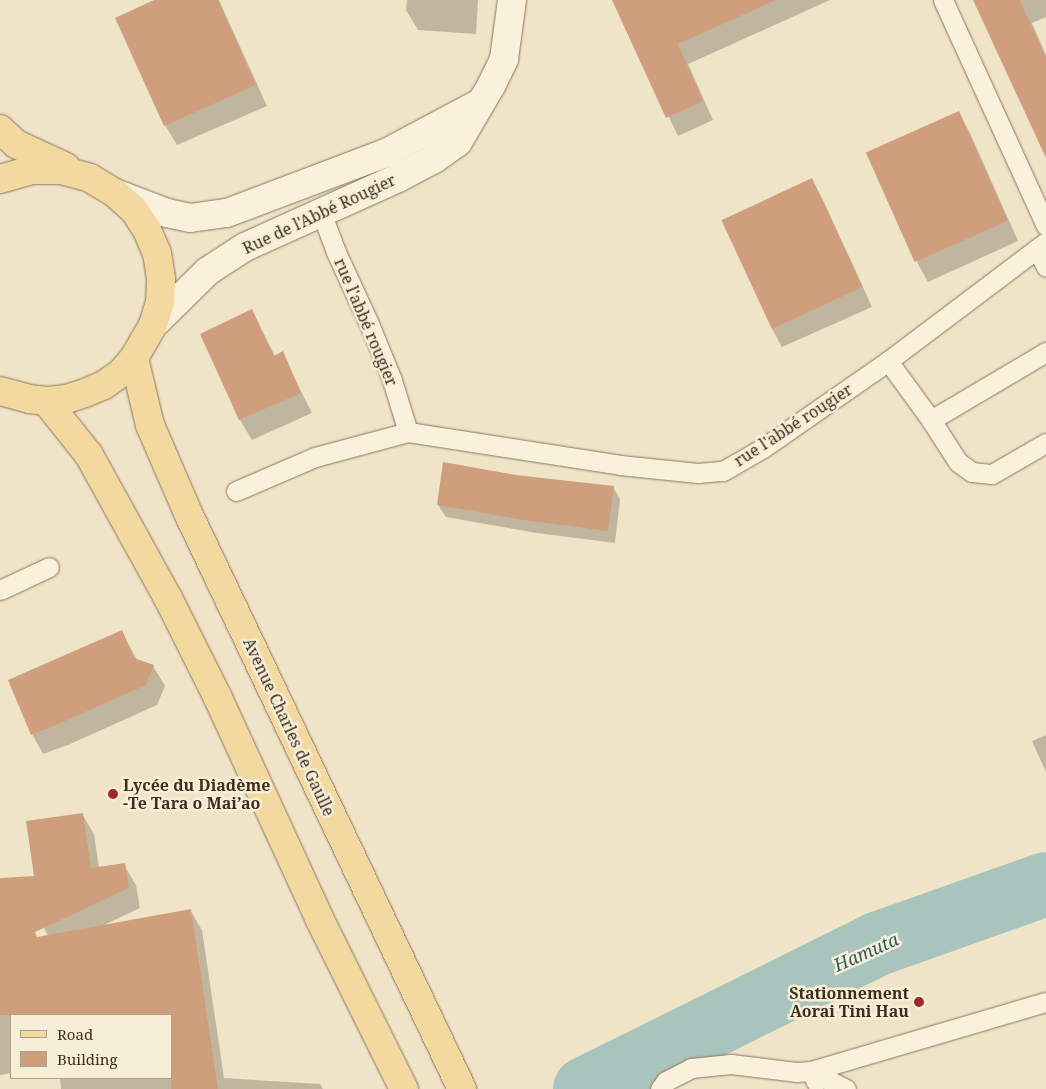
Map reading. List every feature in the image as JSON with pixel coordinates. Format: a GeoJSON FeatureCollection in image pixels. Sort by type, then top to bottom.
{"type":"FeatureCollection","features":[{"type":"Feature","properties":{"kind":"main road","name":"Rue de l'Abbé Rougier"},"geometry":{"type":"LineString","coordinates":[[153,325],[208,271],[244,247],[434,159],[458,142],[504,59],[512,0]]}},
{"type":"Feature","properties":{"kind":"main road","name":"Rue de l'Abbé Rougier"},"geometry":{"type":"LineString","coordinates":[[115,193],[167,213],[190,218],[227,213],[386,153],[480,103]]}},
{"type":"Feature","properties":{"kind":"main road"},"geometry":{"type":"LineString","coordinates":[[0,129],[16,144],[90,178],[115,193],[134,210],[147,230],[157,253],[161,278],[160,302],[153,325],[134,358],[121,373],[92,390],[66,399],[30,400],[0,391]]}},
{"type":"Feature","properties":{"kind":"main road"},"geometry":{"type":"LineString","coordinates":[[0,179],[16,173],[46,169],[76,173],[90,178]]}},
{"type":"Feature","properties":{"kind":"main road","name":"Avenue Charles de Gaulle"},"geometry":{"type":"LineString","coordinates":[[134,358],[150,425],[188,513],[462,1089]]}},
{"type":"Feature","properties":{"kind":"main road"},"geometry":{"type":"LineString","coordinates":[[46,400],[90,455],[168,598],[218,698],[320,920],[404,1089]]}},
{"type":"Feature","properties":{"kind":"lane"},"geometry":{"type":"LineString","coordinates":[[943,0],[1046,226]]}},
{"type":"Feature","properties":{"kind":"lane","name":"rue l'abbé rougier"},"geometry":{"type":"LineString","coordinates":[[321,212],[336,252],[392,380],[408,432]]}},
{"type":"Feature","properties":{"kind":"lane"},"geometry":{"type":"LineString","coordinates":[[1042,246],[1046,267]]}},
{"type":"Feature","properties":{"kind":"lane","name":"rue l'abbé rougier"},"geometry":{"type":"LineString","coordinates":[[236,491],[316,457],[408,432],[620,465],[698,472],[723,470],[764,448],[888,361],[1042,246]]}},
{"type":"Feature","properties":{"kind":"lane"},"geometry":{"type":"LineString","coordinates":[[931,420],[1046,352]]}},
{"type":"Feature","properties":{"kind":"lane"},"geometry":{"type":"LineString","coordinates":[[888,361],[931,420],[958,462],[972,472],[992,474],[1046,443]]}},
{"type":"Feature","properties":{"kind":"lane"},"geometry":{"type":"LineString","coordinates":[[0,590],[50,567]]}},
{"type":"Feature","properties":{"kind":"lane"},"geometry":{"type":"LineString","coordinates":[[660,1089],[666,1080],[691,1068],[731,1064],[796,1072],[811,1071],[1046,1002]]}},
{"type":"Feature","properties":{"kind":"lane"},"geometry":{"type":"LineString","coordinates":[[811,1071],[818,1089]]}},
{"type":"Feature","properties":{"kind":"lane"},"geometry":{"type":"LineString","coordinates":[[811,1071],[846,1089]]}},
{"type":"Feature","properties":{"kind":"building"},"geometry":{"type":"Polygon","coordinates":[[[154,0],[218,0],[256,85],[164,126],[115,18],[154,0]]]}},
{"type":"Feature","properties":{"kind":"building"},"geometry":{"type":"Polygon","coordinates":[[[612,0],[776,0],[678,44],[703,101],[666,118],[612,0]]]}},
{"type":"Feature","properties":{"kind":"building"},"geometry":{"type":"Polygon","coordinates":[[[973,0],[1020,0],[1046,58],[1046,158],[973,0]]]}},
{"type":"Feature","properties":{"kind":"building"},"geometry":{"type":"Polygon","coordinates":[[[959,111],[1008,221],[915,262],[866,152],[959,111]]]}},
{"type":"Feature","properties":{"kind":"building"},"geometry":{"type":"Polygon","coordinates":[[[812,178],[863,287],[772,329],[721,220],[812,178]]]}},
{"type":"Feature","properties":{"kind":"building"},"geometry":{"type":"Polygon","coordinates":[[[252,309],[274,356],[283,351],[301,393],[239,420],[200,334],[252,309]]]}},
{"type":"Feature","properties":{"kind":"building"},"geometry":{"type":"Polygon","coordinates":[[[443,462],[516,475],[614,486],[608,531],[530,521],[437,505],[443,462]]]}},
{"type":"Feature","properties":{"kind":"building"},"geometry":{"type":"Polygon","coordinates":[[[122,630],[134,658],[154,665],[146,685],[31,735],[8,680],[122,630]]]}},
{"type":"Feature","properties":{"kind":"building"},"geometry":{"type":"Polygon","coordinates":[[[83,813],[91,868],[125,863],[129,888],[35,932],[37,937],[191,909],[218,1089],[171,1089],[172,1014],[0,1015],[0,878],[34,876],[26,821],[83,813]]]}},
{"type":"Feature","properties":{"kind":"waterway","name":"Hamuta"},"geometry":{"type":"LineString","coordinates":[[585,1089],[877,944],[1046,884]]}},
{"type":"Feature","properties":{"kind":"place","name":"Lycée du Diadème -Te Tara o Mai’ao"},"geometry":{"type":"Point","coordinates":[113,794]}},
{"type":"Feature","properties":{"kind":"place","name":"Stationnement Aorai Tini Hau"},"geometry":{"type":"Point","coordinates":[919,1002]}}]}
